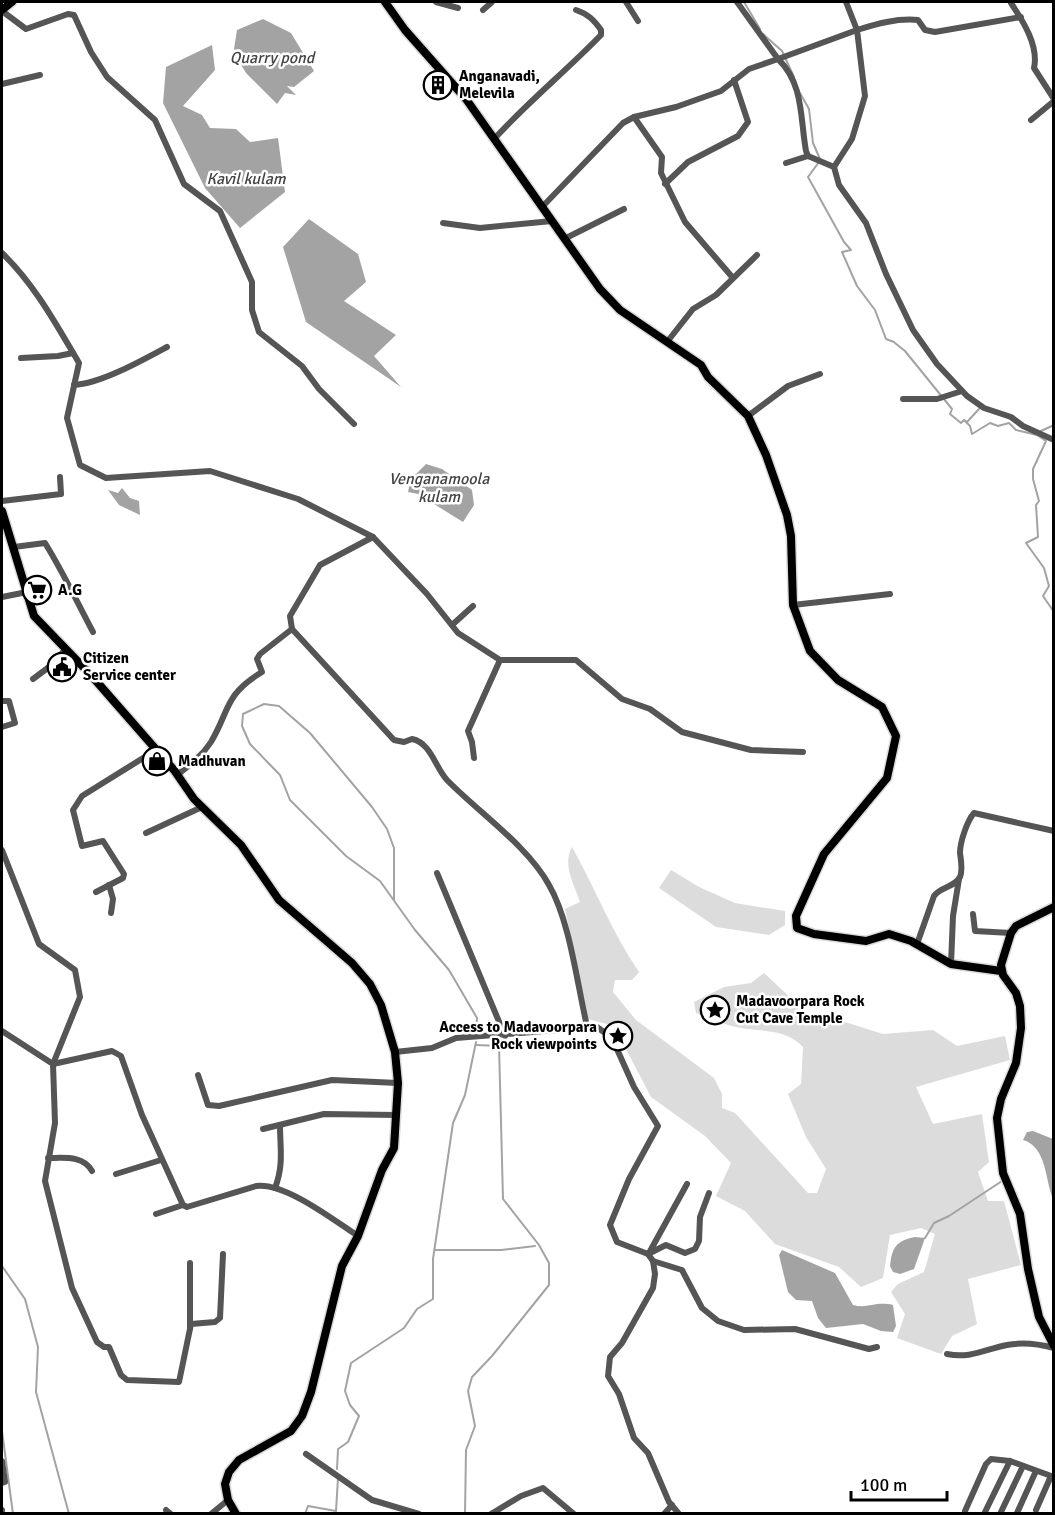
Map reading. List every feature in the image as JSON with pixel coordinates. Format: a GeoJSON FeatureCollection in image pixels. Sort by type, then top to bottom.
{"type":"FeatureCollection","features":[{"type":"Feature","properties":{"kind":"main road"},"geometry":{"type":"LineString","coordinates":[[2,10],[12,2]]}},
{"type":"Feature","properties":{"kind":"main road"},"geometry":{"type":"LineString","coordinates":[[385,2],[405,30],[466,99],[543,206],[586,272],[620,309],[701,365],[720,389],[748,416],[787,515],[791,536],[793,605],[810,651],[843,684],[882,706],[896,736],[887,778],[824,854],[796,916],[797,928],[814,934],[866,941],[889,934],[917,944],[951,964],[1001,971],[1016,993],[1020,1006],[1021,1028],[1016,1063],[997,1111],[1003,1173],[1020,1214],[1028,1269],[1039,1317],[1053,1347]]}},
{"type":"Feature","properties":{"kind":"main road"},"geometry":{"type":"LineString","coordinates":[[2,511],[34,616],[90,674],[202,807],[241,845],[279,900],[352,963],[370,984],[381,1005],[395,1052],[398,1083],[394,1148],[382,1170],[358,1236],[342,1266],[311,1392],[302,1416],[291,1431],[239,1460],[230,1472],[225,1485],[228,1500],[236,1514]]}},
{"type":"Feature","properties":{"kind":"main road"},"geometry":{"type":"LineString","coordinates":[[1001,971],[1011,933],[1021,923],[1053,907]]}},
{"type":"Feature","properties":{"kind":"street"},"geometry":{"type":"LineString","coordinates":[[436,2],[458,8]]}},
{"type":"Feature","properties":{"kind":"street"},"geometry":{"type":"LineString","coordinates":[[483,10],[492,2]]}},
{"type":"Feature","properties":{"kind":"street"},"geometry":{"type":"LineString","coordinates":[[626,2],[638,21]]}},
{"type":"Feature","properties":{"kind":"street"},"geometry":{"type":"LineString","coordinates":[[737,2],[778,59],[790,70],[801,104],[808,156]]}},
{"type":"Feature","properties":{"kind":"street"},"geometry":{"type":"LineString","coordinates":[[846,2],[856,30],[865,96],[852,139],[834,167],[839,185],[866,223],[886,274],[921,344],[962,391],[984,408],[1011,417],[1023,426],[1053,440]]}},
{"type":"Feature","properties":{"kind":"street"},"geometry":{"type":"LineString","coordinates":[[1012,2],[1021,17],[1036,59],[1034,68],[1053,100],[1031,120]]}},
{"type":"Feature","properties":{"kind":"street"},"geometry":{"type":"LineString","coordinates":[[2,10],[26,29],[68,14],[74,15],[91,52],[107,77],[155,120],[184,183],[220,211],[252,282],[252,310],[259,333],[302,366],[319,389],[354,424]]}},
{"type":"Feature","properties":{"kind":"street"},"geometry":{"type":"LineString","coordinates":[[494,139],[530,101],[561,76],[601,35],[602,30],[594,21],[586,13],[576,10]]}},
{"type":"Feature","properties":{"kind":"street"},"geometry":{"type":"LineString","coordinates":[[543,206],[609,135],[634,117],[705,98],[721,91],[749,69],[879,23],[918,20],[925,30],[935,32],[1021,17]]}},
{"type":"Feature","properties":{"kind":"street"},"geometry":{"type":"LineString","coordinates":[[2,84],[40,75]]}},
{"type":"Feature","properties":{"kind":"street"},"geometry":{"type":"LineString","coordinates":[[665,184],[688,162],[738,136],[748,122],[734,80]]}},
{"type":"Feature","properties":{"kind":"street"},"geometry":{"type":"LineString","coordinates":[[634,117],[662,157],[661,173],[685,222],[733,278]]}},
{"type":"Feature","properties":{"kind":"street"},"geometry":{"type":"LineString","coordinates":[[786,164],[808,156],[834,167]]}},
{"type":"Feature","properties":{"kind":"street"},"geometry":{"type":"LineString","coordinates":[[564,239],[624,209]]}},
{"type":"Feature","properties":{"kind":"street"},"geometry":{"type":"LineString","coordinates":[[443,223],[480,228],[552,221]]}},
{"type":"Feature","properties":{"kind":"street"},"geometry":{"type":"LineString","coordinates":[[2,253],[20,271],[42,301],[79,363],[66,418],[80,465],[106,478],[210,471],[298,499],[373,537],[427,594],[458,633],[500,660],[576,660],[621,699],[650,709],[682,732],[751,750],[803,752]]}},
{"type":"Feature","properties":{"kind":"street"},"geometry":{"type":"LineString","coordinates":[[667,342],[693,309],[716,295],[757,255]]}},
{"type":"Feature","properties":{"kind":"street"},"geometry":{"type":"LineString","coordinates":[[74,385],[85,385],[168,347]]}},
{"type":"Feature","properties":{"kind":"street"},"geometry":{"type":"LineString","coordinates":[[21,358],[73,353]]}},
{"type":"Feature","properties":{"kind":"street"},"geometry":{"type":"LineString","coordinates":[[748,416],[788,386],[820,374]]}},
{"type":"Feature","properties":{"kind":"street"},"geometry":{"type":"LineString","coordinates":[[903,399],[937,399],[962,391]]}},
{"type":"Feature","properties":{"kind":"street"},"geometry":{"type":"LineString","coordinates":[[2,501],[61,494],[60,477]]}},
{"type":"Feature","properties":{"kind":"street"},"geometry":{"type":"LineString","coordinates":[[373,537],[320,565],[290,616],[292,629],[394,740],[420,741],[446,779],[483,811],[548,882],[559,904],[587,1026]]}},
{"type":"Feature","properties":{"kind":"street"},"geometry":{"type":"LineString","coordinates":[[14,547],[45,543],[69,582],[73,597],[93,632]]}},
{"type":"Feature","properties":{"kind":"street"},"geometry":{"type":"LineString","coordinates":[[2,597],[27,592]]}},
{"type":"Feature","properties":{"kind":"street"},"geometry":{"type":"LineString","coordinates":[[793,605],[890,594]]}},
{"type":"Feature","properties":{"kind":"street"},"geometry":{"type":"LineString","coordinates":[[452,625],[473,606]]}},
{"type":"Feature","properties":{"kind":"street"},"geometry":{"type":"LineString","coordinates":[[177,775],[197,760],[211,741],[223,712],[235,693],[262,672],[262,666],[257,658],[260,654],[292,629]]}},
{"type":"Feature","properties":{"kind":"street"},"geometry":{"type":"LineString","coordinates":[[33,679],[65,650]]}},
{"type":"Feature","properties":{"kind":"street"},"geometry":{"type":"LineString","coordinates":[[474,758],[468,731],[500,660]]}},
{"type":"Feature","properties":{"kind":"street"},"geometry":{"type":"LineString","coordinates":[[2,701],[9,701],[15,723],[2,727]]}},
{"type":"Feature","properties":{"kind":"street"},"geometry":{"type":"LineString","coordinates":[[96,892],[124,877],[124,873],[103,841],[82,846],[73,810],[82,796],[156,750]]}},
{"type":"Feature","properties":{"kind":"street"},"geometry":{"type":"LineString","coordinates":[[146,833],[202,807]]}},
{"type":"Feature","properties":{"kind":"street"},"geometry":{"type":"LineString","coordinates":[[951,964],[953,916],[961,872],[960,850],[970,818],[974,813],[1053,831]]}},
{"type":"Feature","properties":{"kind":"street"},"geometry":{"type":"LineString","coordinates":[[2,850],[39,944],[52,956],[75,970],[78,976],[80,997],[53,1064],[56,1123],[45,1181],[72,1288],[97,1342],[104,1347],[109,1347],[121,1375],[127,1380],[179,1382],[190,1328],[188,1301],[190,1263]]}},
{"type":"Feature","properties":{"kind":"street"},"geometry":{"type":"LineString","coordinates":[[436,873],[505,1036]]}},
{"type":"Feature","properties":{"kind":"street"},"geometry":{"type":"LineString","coordinates":[[917,944],[934,896],[939,890],[951,886],[959,879]]}},
{"type":"Feature","properties":{"kind":"street"},"geometry":{"type":"LineString","coordinates":[[109,885],[113,899],[111,913]]}},
{"type":"Feature","properties":{"kind":"street"},"geometry":{"type":"LineString","coordinates":[[973,914],[975,931],[1011,933]]}},
{"type":"Feature","properties":{"kind":"street"},"geometry":{"type":"LineString","coordinates":[[395,1052],[432,1048],[456,1038],[505,1036],[587,1026],[597,1026],[612,1038],[634,1087],[658,1126],[629,1179],[610,1225],[617,1242],[648,1254],[653,1261],[653,1288],[622,1343],[610,1357],[607,1369],[630,1431],[639,1446],[648,1453],[672,1505],[679,1514]]}},
{"type":"Feature","properties":{"kind":"street"},"geometry":{"type":"LineString","coordinates":[[2,1031],[53,1064],[112,1051],[121,1056],[161,1160],[183,1205]]}},
{"type":"Feature","properties":{"kind":"street"},"geometry":{"type":"LineString","coordinates":[[198,1075],[208,1105],[219,1106],[229,1101],[332,1080],[398,1083]]}},
{"type":"Feature","properties":{"kind":"street"},"geometry":{"type":"LineString","coordinates":[[263,1129],[324,1114],[397,1115]]}},
{"type":"Feature","properties":{"kind":"street"},"geometry":{"type":"LineString","coordinates":[[275,1188],[281,1173],[283,1155],[280,1125]]}},
{"type":"Feature","properties":{"kind":"street"},"geometry":{"type":"LineString","coordinates":[[48,1158],[76,1158],[89,1165],[92,1171]]}},
{"type":"Feature","properties":{"kind":"street"},"geometry":{"type":"LineString","coordinates":[[116,1174],[161,1160]]}},
{"type":"Feature","properties":{"kind":"street"},"geometry":{"type":"LineString","coordinates":[[648,1254],[687,1184]]}},
{"type":"Feature","properties":{"kind":"street"},"geometry":{"type":"LineString","coordinates":[[156,1214],[183,1205],[194,1206],[256,1186],[275,1188],[315,1208],[358,1236]]}},
{"type":"Feature","properties":{"kind":"street"},"geometry":{"type":"LineString","coordinates":[[648,1254],[666,1245],[685,1253],[695,1249],[699,1241],[700,1217],[709,1193]]}},
{"type":"Feature","properties":{"kind":"street"},"geometry":{"type":"LineString","coordinates":[[190,1328],[195,1322],[212,1323],[220,1318],[223,1254]]}},
{"type":"Feature","properties":{"kind":"street"},"geometry":{"type":"LineString","coordinates":[[653,1261],[682,1270],[702,1308],[717,1321],[744,1330],[795,1329],[869,1348],[877,1347]]}},
{"type":"Feature","properties":{"kind":"street"},"geometry":{"type":"LineString","coordinates":[[947,1354],[990,1351],[1005,1345],[1053,1347]]}},
{"type":"Feature","properties":{"kind":"street"},"geometry":{"type":"LineString","coordinates":[[306,1454],[372,1500],[419,1514]]}},
{"type":"Feature","properties":{"kind":"street"},"geometry":{"type":"LineString","coordinates":[[965,1511],[986,1464],[992,1459],[1010,1461],[1052,1476],[1036,1510]]}},
{"type":"Feature","properties":{"kind":"street"},"geometry":{"type":"LineString","coordinates":[[2,1461],[5,1482],[2,1484]]}},
{"type":"Feature","properties":{"kind":"street"},"geometry":{"type":"LineString","coordinates":[[984,1514],[1010,1461]]}},
{"type":"Feature","properties":{"kind":"street"},"geometry":{"type":"LineString","coordinates":[[1000,1514],[1023,1466]]}},
{"type":"Feature","properties":{"kind":"street"},"geometry":{"type":"LineString","coordinates":[[1017,1513],[1036,1471]]}},
{"type":"Feature","properties":{"kind":"street"},"geometry":{"type":"LineString","coordinates":[[491,1514],[521,1496],[543,1488],[574,1514]]}},
{"type":"Feature","properties":{"kind":"street"},"geometry":{"type":"LineString","coordinates":[[211,1514],[228,1500]]}},
{"type":"Feature","properties":{"kind":"street"},"geometry":{"type":"LineString","coordinates":[[664,1514],[672,1505]]}},
{"type":"Feature","properties":{"kind":"shaded area"},"geometry":{"type":"Polygon","coordinates":[[[572,847],[620,942],[639,972],[632,980],[615,980],[613,992],[636,1020],[714,1078],[722,1094],[722,1108],[735,1113],[808,1193],[817,1193],[826,1169],[806,1137],[788,1094],[801,1084],[803,1047],[795,1040],[779,1033],[732,1026],[700,1015],[696,1013],[694,1002],[724,987],[751,983],[764,973],[811,1017],[845,1022],[883,1034],[933,1030],[957,1046],[1005,1036],[1010,1060],[916,1087],[933,1124],[982,1114],[989,1162],[978,1172],[988,1201],[1004,1201],[1021,1265],[968,1279],[977,1324],[952,1336],[941,1354],[897,1338],[905,1314],[891,1292],[898,1284],[924,1272],[935,1234],[921,1228],[890,1235],[883,1278],[861,1287],[839,1267],[775,1244],[745,1211],[716,1196],[731,1163],[705,1136],[651,1097],[614,1026],[588,1019],[565,909],[580,902],[569,868],[569,854],[572,847]]]}},
{"type":"Feature","properties":{"kind":"shaded area"},"geometry":{"type":"Polygon","coordinates":[[[671,870],[699,887],[735,903],[785,911],[785,925],[769,935],[716,927],[659,888],[671,870]]]}},
{"type":"Feature","properties":{"kind":"water","name":"Quarry pond"},"geometry":{"type":"Polygon","coordinates":[[[263,19],[291,33],[314,71],[294,87],[287,86],[296,95],[285,93],[277,104],[246,73],[234,49],[237,30],[263,19]]]}},
{"type":"Feature","properties":{"kind":"water","name":"Kavil kulam"},"geometry":{"type":"Polygon","coordinates":[[[212,45],[215,70],[183,106],[202,115],[210,128],[236,129],[250,142],[278,138],[285,192],[240,228],[205,188],[163,103],[166,67],[212,45]]]}},
{"type":"Feature","properties":{"kind":"water"},"geometry":{"type":"Polygon","coordinates":[[[309,219],[358,254],[366,282],[344,301],[396,335],[374,356],[401,387],[306,322],[283,247],[309,219]]]}},
{"type":"Feature","properties":{"kind":"water","name":"Venganamoola kulam"},"geometry":{"type":"Polygon","coordinates":[[[426,464],[442,469],[472,490],[474,505],[463,522],[418,494],[408,492],[411,479],[426,464]]]}},
{"type":"Feature","properties":{"kind":"water"},"geometry":{"type":"Polygon","coordinates":[[[122,488],[130,498],[139,501],[140,515],[119,505],[108,490],[118,493],[122,488]]]}},
{"type":"Feature","properties":{"kind":"water"},"geometry":{"type":"Polygon","coordinates":[[[1033,1131],[1053,1139],[1053,1199],[1041,1157],[1031,1144],[1023,1140],[1027,1132],[1033,1131]]]}},
{"type":"Feature","properties":{"kind":"water"},"geometry":{"type":"Polygon","coordinates":[[[915,1237],[925,1238],[914,1269],[900,1274],[893,1272],[890,1266],[896,1246],[915,1237]]]}},
{"type":"Feature","properties":{"kind":"water"},"geometry":{"type":"Polygon","coordinates":[[[782,1250],[835,1273],[853,1305],[893,1305],[896,1326],[893,1332],[881,1331],[863,1324],[826,1328],[818,1318],[812,1301],[796,1300],[788,1292],[779,1255],[782,1250]]]}},
{"type":"Feature","properties":{"kind":"waterway"},"geometry":{"type":"LineString","coordinates":[[744,2],[760,29]]}},
{"type":"Feature","properties":{"kind":"waterway"},"geometry":{"type":"LineString","coordinates":[[763,34],[782,51],[794,77]]}},
{"type":"Feature","properties":{"kind":"waterway"},"geometry":{"type":"LineString","coordinates":[[800,93],[809,109],[813,143],[820,159]]}},
{"type":"Feature","properties":{"kind":"waterway"},"geometry":{"type":"LineString","coordinates":[[819,162],[808,177],[844,242],[851,250],[842,252],[857,286],[875,310],[886,339],[894,342]]}},
{"type":"Feature","properties":{"kind":"waterway"},"geometry":{"type":"LineString","coordinates":[[895,343],[905,351],[952,409],[950,414],[961,423],[964,420],[967,422],[979,409]]}},
{"type":"Feature","properties":{"kind":"waterway"},"geometry":{"type":"LineString","coordinates":[[964,420],[970,426],[972,434],[990,423],[998,426],[1009,423],[1016,430],[1037,435],[1046,441],[1033,469],[1033,479],[1039,501],[1036,505],[1038,537],[1026,543],[1044,568],[1049,586],[1043,596],[1054,612]]}},
{"type":"Feature","properties":{"kind":"waterway"},"geometry":{"type":"LineString","coordinates":[[1041,431],[1054,425]]}},
{"type":"Feature","properties":{"kind":"waterway"},"geometry":{"type":"LineString","coordinates":[[394,900],[394,848],[387,829],[372,807],[310,733],[279,706],[264,704],[243,714],[242,726],[250,744],[280,775],[290,800],[346,856],[380,881],[415,930],[449,970],[477,1018],[476,1031]]}},
{"type":"Feature","properties":{"kind":"waterway"},"geometry":{"type":"LineString","coordinates":[[337,1469],[338,1449],[348,1442],[359,1416],[350,1405],[345,1391],[351,1363],[404,1328],[417,1309],[433,1299],[433,1259],[453,1123],[465,1095],[476,1042]]}},
{"type":"Feature","properties":{"kind":"waterway"},"geometry":{"type":"LineString","coordinates":[[465,1514],[466,1450],[475,1426],[468,1391],[472,1377],[492,1356],[549,1285],[549,1263],[539,1245],[503,1199],[499,1046],[476,1045]]}},
{"type":"Feature","properties":{"kind":"waterway"},"geometry":{"type":"LineString","coordinates":[[925,1238],[934,1223],[949,1216],[1002,1181]]}},
{"type":"Feature","properties":{"kind":"waterway"},"geometry":{"type":"LineString","coordinates":[[435,1250],[501,1250],[535,1246]]}},
{"type":"Feature","properties":{"kind":"waterway"},"geometry":{"type":"LineString","coordinates":[[2,1266],[25,1299],[38,1347],[36,1392],[69,1514]]}},
{"type":"Feature","properties":{"kind":"waterway"},"geometry":{"type":"LineString","coordinates":[[2,1431],[13,1514]]}},
{"type":"Feature","properties":{"kind":"waterway"},"geometry":{"type":"LineString","coordinates":[[305,1514],[308,1506],[336,1511],[338,1478]]}},
{"type":"Feature","properties":{"kind":"place","name":"Anganavadi, Melevila"},"geometry":{"type":"Point","coordinates":[438,85]}},
{"type":"Feature","properties":{"kind":"place","name":"A.G"},"geometry":{"type":"Point","coordinates":[37,590]}},
{"type":"Feature","properties":{"kind":"place","name":"Citizen Service center"},"geometry":{"type":"Point","coordinates":[62,667]}},
{"type":"Feature","properties":{"kind":"place","name":"Madhuvan"},"geometry":{"type":"Point","coordinates":[157,761]}},
{"type":"Feature","properties":{"kind":"place","name":"Madavoorpara Rock Cut Cave Temple"},"geometry":{"type":"Point","coordinates":[715,1010]}},
{"type":"Feature","properties":{"kind":"place","name":"Access to Madavoorpara Rock viewpoints"},"geometry":{"type":"Point","coordinates":[618,1036]}}]}
